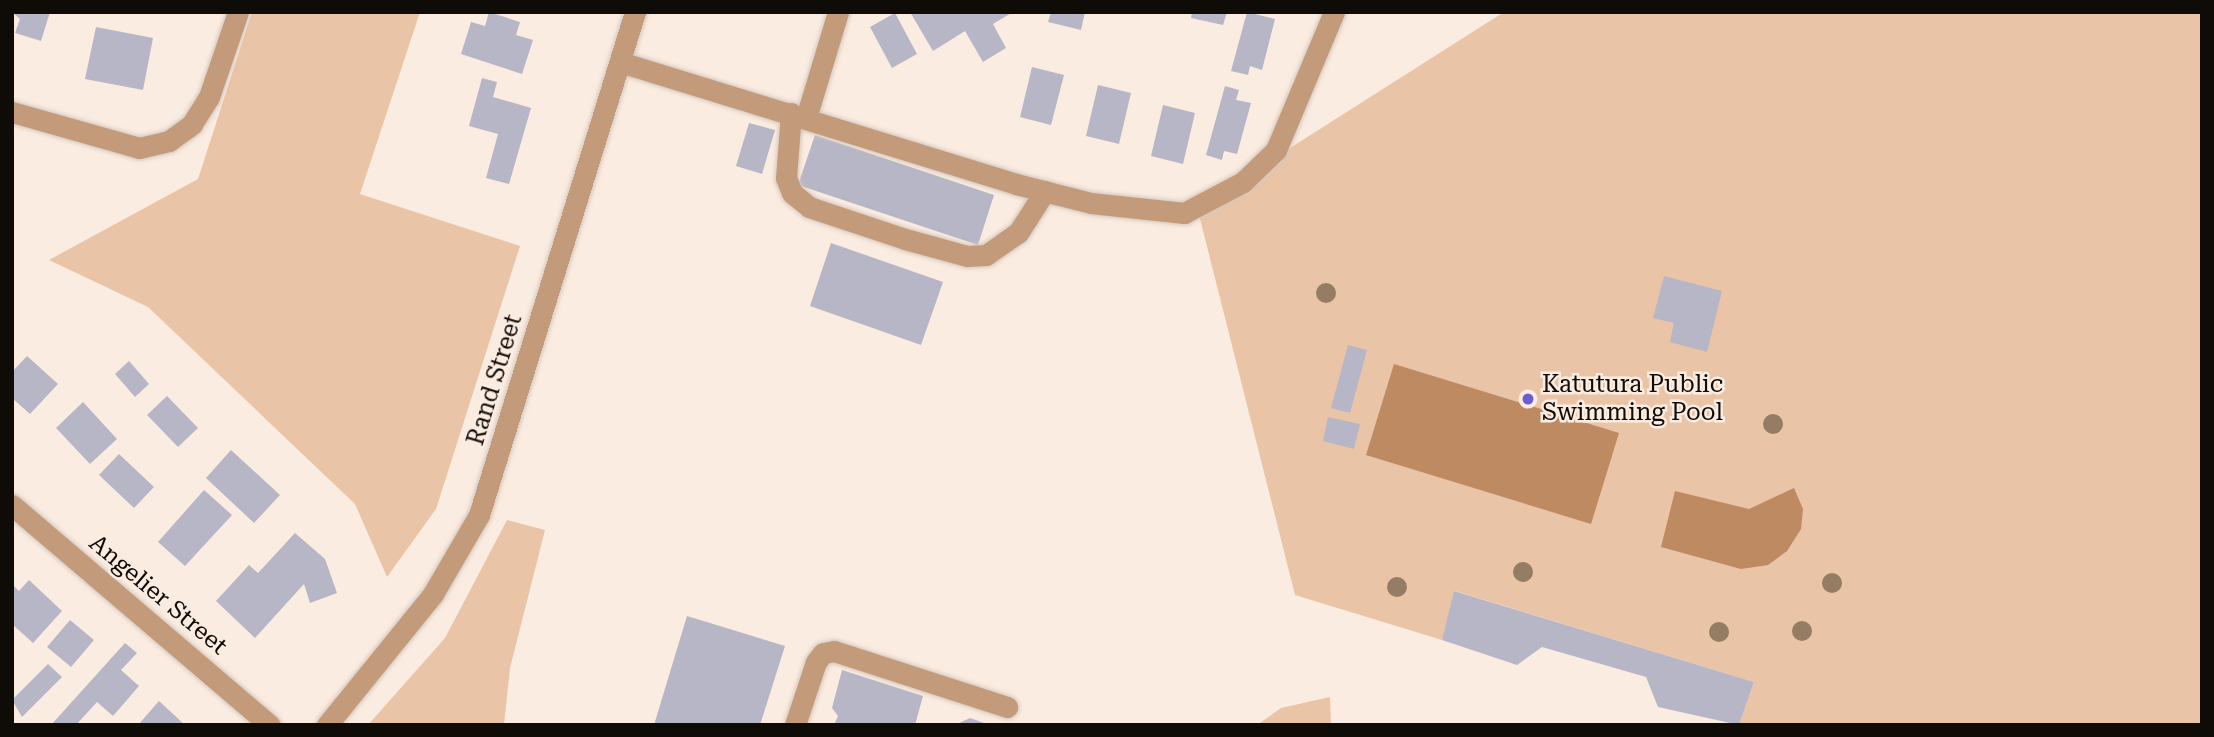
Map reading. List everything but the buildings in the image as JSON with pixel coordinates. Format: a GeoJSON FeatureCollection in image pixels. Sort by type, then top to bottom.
{"type":"FeatureCollection","features":[{"type":"Feature","properties":{"kind":"street"},"geometry":{"type":"LineString","coordinates":[[12,112],[139,148],[169,141],[192,124],[209,97],[238,12]]}},
{"type":"Feature","properties":{"kind":"street","name":"Rand Street"},"geometry":{"type":"LineString","coordinates":[[327,725],[440,585],[479,515],[635,12]]}},
{"type":"Feature","properties":{"kind":"street"},"geometry":{"type":"LineString","coordinates":[[838,12],[798,116],[786,178],[792,192],[809,207],[905,239],[967,256],[986,255],[1018,233],[1045,191]]}},
{"type":"Feature","properties":{"kind":"street"},"geometry":{"type":"LineString","coordinates":[[620,62],[1045,191],[1091,203],[1184,213],[1213,202],[1276,150],[1334,12]]}},
{"type":"Feature","properties":{"kind":"street","name":"Angelier Street"},"geometry":{"type":"LineString","coordinates":[[15,514],[270,725]]}},
{"type":"Feature","properties":{"kind":"street"},"geometry":{"type":"LineString","coordinates":[[795,725],[816,662],[823,653],[834,651],[1007,707]]}},
{"type":"Feature","properties":{"kind":"shaded area"},"geometry":{"type":"Polygon","coordinates":[[[252,12],[420,12],[360,194],[520,246],[436,509],[387,577],[355,504],[148,307],[49,260],[198,179],[252,12]]]}},
{"type":"Feature","properties":{"kind":"shaded area"},"geometry":{"type":"Polygon","coordinates":[[[1504,12],[2202,12],[2202,725],[1739,725],[1754,682],[1455,591],[1442,640],[1295,595],[1197,207],[1504,12]]]}},
{"type":"Feature","properties":{"kind":"shaded area"},"geometry":{"type":"Polygon","coordinates":[[[1394,364],[1619,433],[1591,524],[1366,455],[1394,364]]]}},
{"type":"Feature","properties":{"kind":"shaded area"},"geometry":{"type":"Polygon","coordinates":[[[1794,488],[1803,509],[1801,529],[1787,551],[1768,565],[1741,569],[1661,547],[1675,491],[1749,509],[1794,488]]]}},
{"type":"Feature","properties":{"kind":"shaded area"},"geometry":{"type":"Polygon","coordinates":[[[507,520],[545,530],[510,668],[504,725],[368,725],[445,638],[507,520]]]}},
{"type":"Feature","properties":{"kind":"shaded area"},"geometry":{"type":"Polygon","coordinates":[[[1330,697],[1331,725],[1257,725],[1281,708],[1330,697]]]}},
{"type":"Feature","properties":{"kind":"place","name":"Katutura Public Swimming Pool"},"geometry":{"type":"Point","coordinates":[1528,399]}}]}
